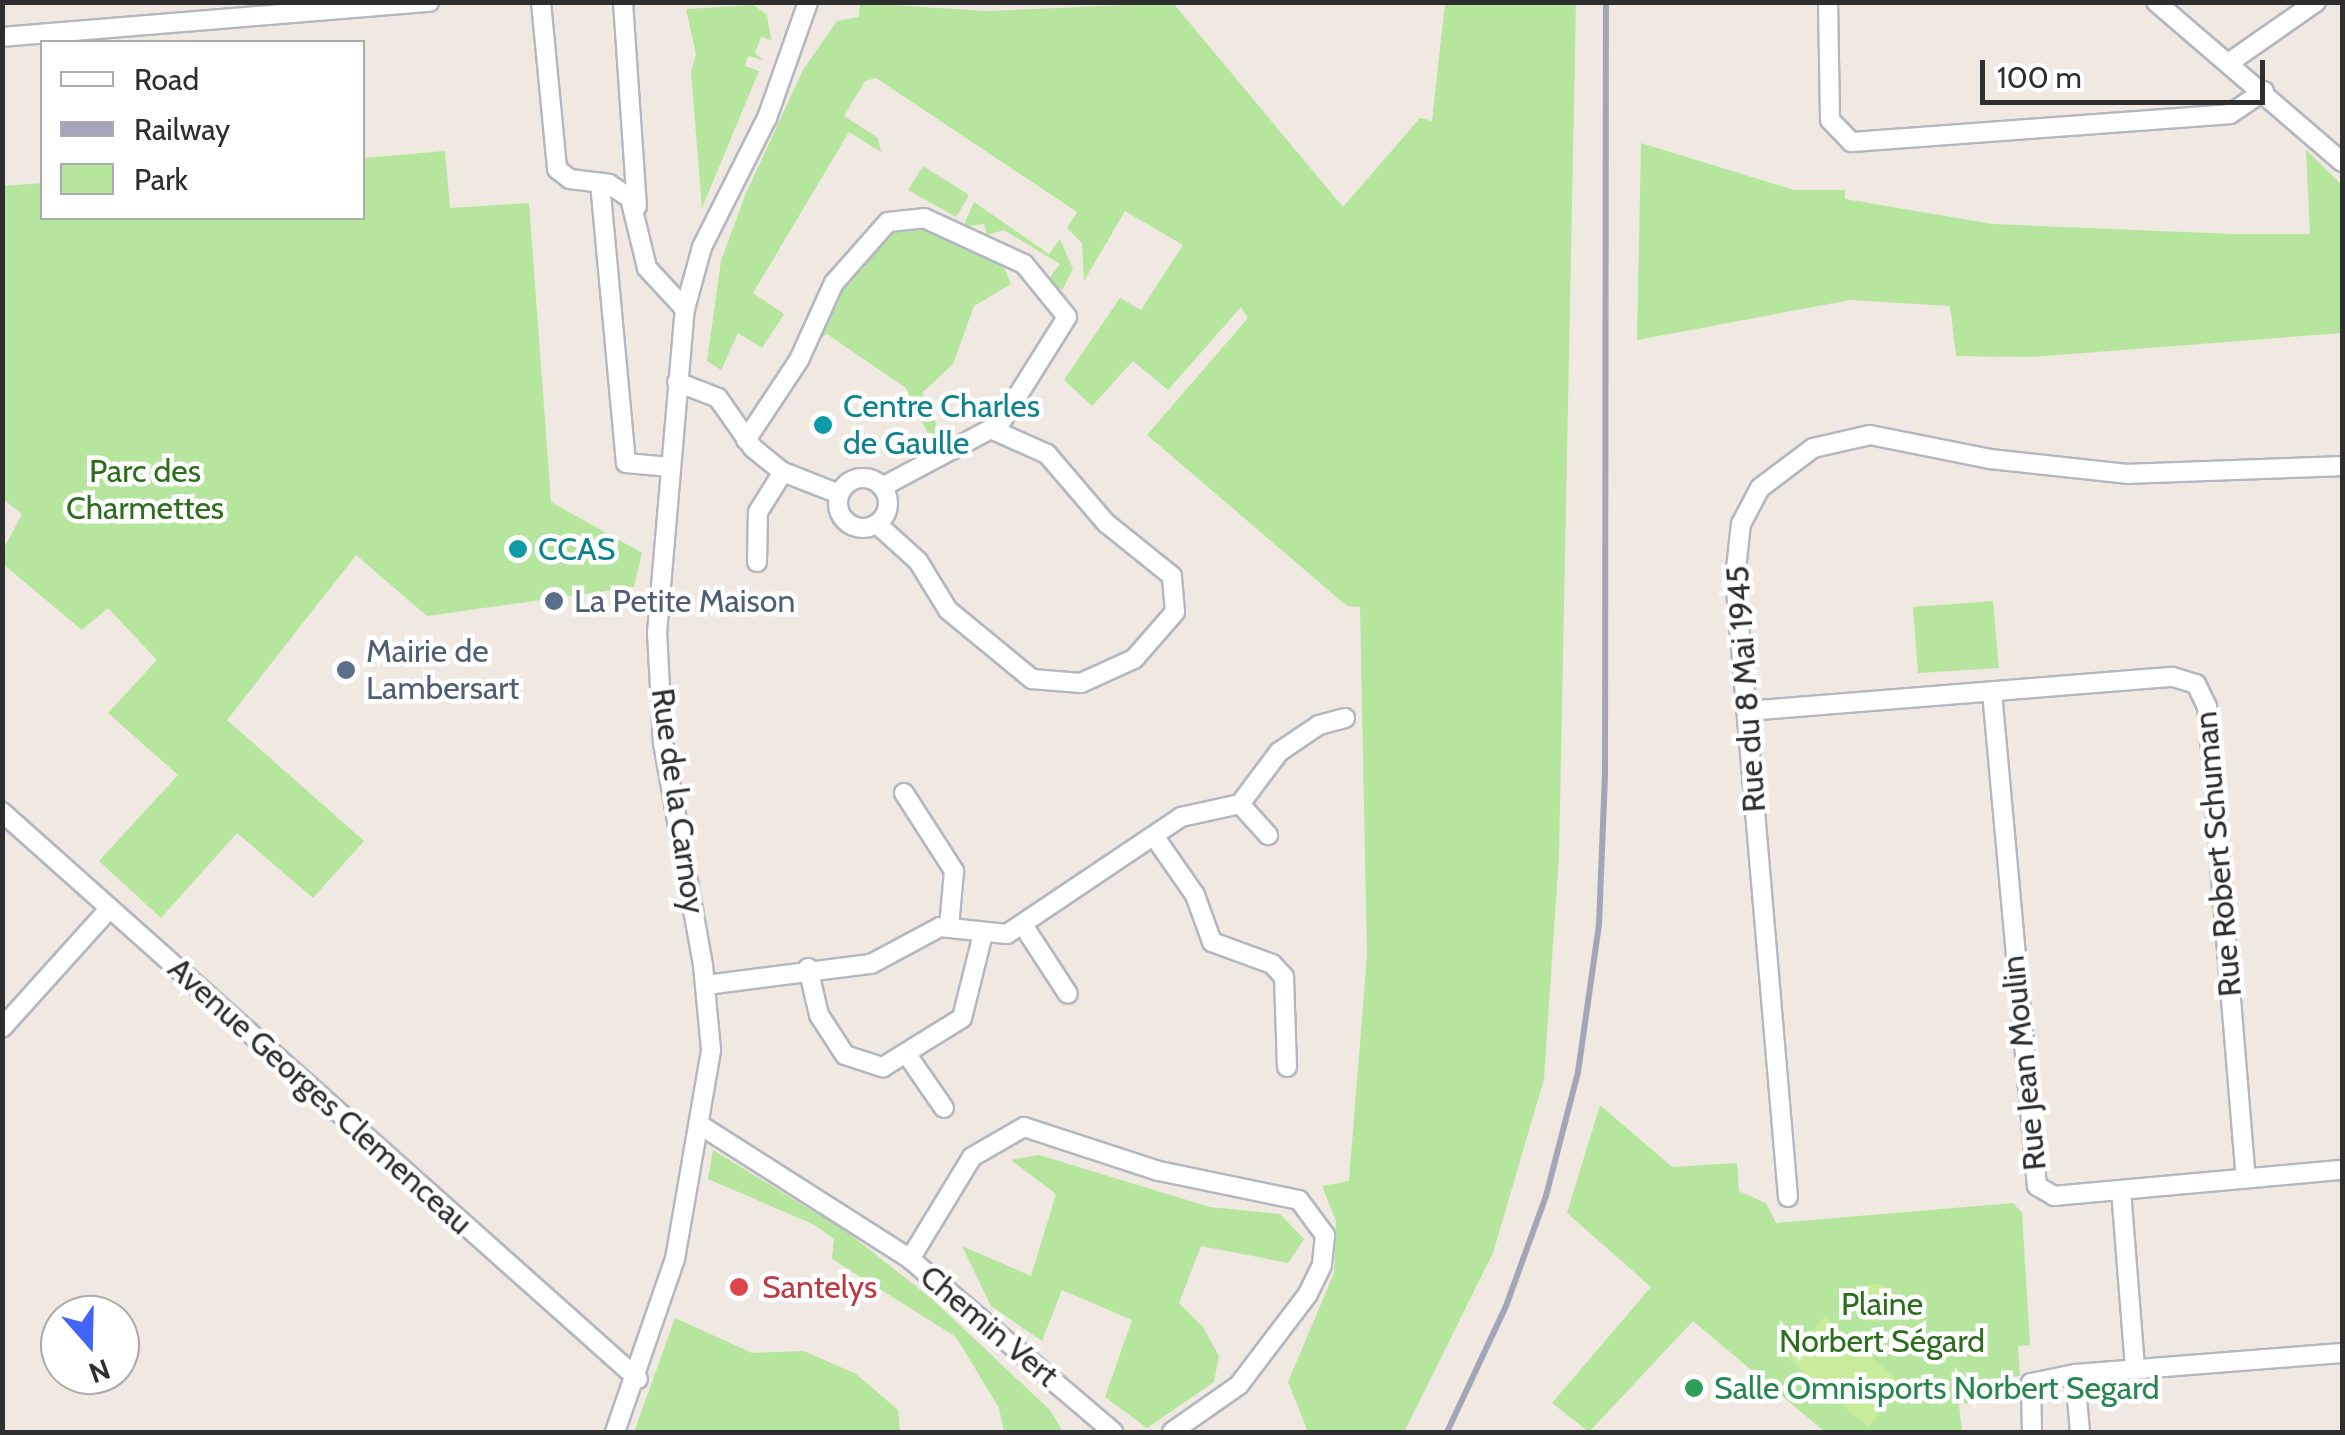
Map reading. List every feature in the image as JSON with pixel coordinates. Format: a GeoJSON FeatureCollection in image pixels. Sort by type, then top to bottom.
{"type":"FeatureCollection","features":[{"type":"Feature","properties":{"kind":"street"},"geometry":{"type":"LineString","coordinates":[[2,37],[430,2]]}},
{"type":"Feature","properties":{"kind":"street"},"geometry":{"type":"LineString","coordinates":[[541,2],[553,161],[570,179],[600,183],[624,192],[637,207]]}},
{"type":"Feature","properties":{"kind":"street"},"geometry":{"type":"LineString","coordinates":[[623,2],[637,207],[647,268],[685,309]]}},
{"type":"Feature","properties":{"kind":"street","name":"Rue de la Carnoy"},"geometry":{"type":"LineString","coordinates":[[616,1432],[638,1379],[675,1259],[712,1050],[706,985],[661,726],[657,612],[685,309],[702,246],[767,118],[808,2]]}},
{"type":"Feature","properties":{"kind":"street"},"geometry":{"type":"LineString","coordinates":[[1828,2],[1830,120],[1851,142],[2230,114],[2264,91]]}},
{"type":"Feature","properties":{"kind":"street"},"geometry":{"type":"LineString","coordinates":[[2156,2],[2342,162]]}},
{"type":"Feature","properties":{"kind":"street"},"geometry":{"type":"LineString","coordinates":[[2230,62],[2316,2]]}},
{"type":"Feature","properties":{"kind":"street"},"geometry":{"type":"LineString","coordinates":[[600,183],[626,463],[670,466]]}},
{"type":"Feature","properties":{"kind":"street"},"geometry":{"type":"LineString","coordinates":[[746,440],[804,351],[828,290],[894,218],[924,218],[1010,255],[1038,276],[1068,317],[994,430],[882,486],[860,478],[839,494]]}},
{"type":"Feature","properties":{"kind":"street"},"geometry":{"type":"LineString","coordinates":[[678,382],[718,398],[746,440],[783,472],[839,494]]}},
{"type":"Feature","properties":{"kind":"street"},"geometry":{"type":"LineString","coordinates":[[839,494],[847,523],[877,524],[918,561],[948,610],[1032,679],[1081,682],[1134,658],[1174,612],[1172,576],[1106,523],[1048,454],[994,430]]}},
{"type":"Feature","properties":{"kind":"street","name":"Rue du 8 Mai 1945"},"geometry":{"type":"LineString","coordinates":[[1788,1196],[1746,711],[1738,537],[1760,488],[1812,448],[1870,435],[1990,459],[2152,475],[2342,466]]}},
{"type":"Feature","properties":{"kind":"street"},"geometry":{"type":"LineString","coordinates":[[757,562],[758,512],[783,472]]}},
{"type":"Feature","properties":{"kind":"street"},"geometry":{"type":"LineString","coordinates":[[877,524],[888,506],[882,486]]}},
{"type":"Feature","properties":{"kind":"street","name":"Rue Robert Schuman"},"geometry":{"type":"LineString","coordinates":[[1746,711],[2190,679],[2201,690],[2246,1178]]}},
{"type":"Feature","properties":{"kind":"street","name":"Rue Jean Moulin"},"geometry":{"type":"LineString","coordinates":[[1992,692],[2032,1176],[2054,1196],[2342,1170]]}},
{"type":"Feature","properties":{"kind":"street"},"geometry":{"type":"LineString","coordinates":[[706,985],[808,968],[871,964],[920,934],[950,926],[998,936],[1023,926],[1190,813],[1240,804],[1272,758],[1318,725],[1345,718]]}},
{"type":"Feature","properties":{"kind":"street"},"geometry":{"type":"LineString","coordinates":[[904,793],[954,871],[950,926]]}},
{"type":"Feature","properties":{"kind":"street"},"geometry":{"type":"LineString","coordinates":[[1240,804],[1268,835]]}},
{"type":"Feature","properties":{"kind":"street","name":"Avenue Georges Clemenceau"},"geometry":{"type":"LineString","coordinates":[[2,812],[638,1379]]}},
{"type":"Feature","properties":{"kind":"street"},"geometry":{"type":"LineString","coordinates":[[1154,836],[1195,894],[1212,942],[1272,964],[1284,977],[1287,1068]]}},
{"type":"Feature","properties":{"kind":"street"},"geometry":{"type":"LineString","coordinates":[[2,1028],[110,908]]}},
{"type":"Feature","properties":{"kind":"street"},"geometry":{"type":"LineString","coordinates":[[1023,926],[1068,994]]}},
{"type":"Feature","properties":{"kind":"street"},"geometry":{"type":"LineString","coordinates":[[808,968],[819,1015],[850,1059],[884,1068],[908,1056],[966,1012],[982,934]]}},
{"type":"Feature","properties":{"kind":"street"},"geometry":{"type":"LineString","coordinates":[[908,1056],[944,1108]]}},
{"type":"Feature","properties":{"kind":"street","name":"Chemin Vert"},"geometry":{"type":"LineString","coordinates":[[700,1124],[910,1259],[1113,1432]]}},
{"type":"Feature","properties":{"kind":"street","name":"Chemin Vert"},"geometry":{"type":"LineString","coordinates":[[910,1259],[972,1157],[1024,1127],[1158,1171],[1285,1192],[1298,1200],[1325,1235],[1322,1265],[1308,1294],[1240,1384],[1172,1432]]}},
{"type":"Feature","properties":{"kind":"street"},"geometry":{"type":"LineString","coordinates":[[2121,1190],[2135,1369]]}},
{"type":"Feature","properties":{"kind":"street"},"geometry":{"type":"LineString","coordinates":[[2032,1432],[2031,1384],[2075,1374],[2342,1353]]}},
{"type":"Feature","properties":{"kind":"street"},"geometry":{"type":"LineString","coordinates":[[2075,1374],[2080,1432]]}},
{"type":"Feature","properties":{"kind":"green space"},"geometry":{"type":"Polygon","coordinates":[[[860,3],[987,11],[1173,3],[1343,207],[1420,118],[1432,121],[1445,3],[1576,3],[1559,855],[1544,1079],[1493,1253],[1404,1432],[1308,1432],[1288,1382],[1334,1273],[1336,1221],[1322,1186],[1349,1181],[1367,955],[1360,607],[1347,606],[1147,435],[1248,318],[1241,307],[1168,390],[1133,361],[1092,406],[1064,380],[1120,298],[1141,310],[1183,245],[1125,211],[1084,281],[1082,243],[1067,228],[1077,212],[876,78],[865,81],[844,116],[878,138],[881,152],[849,132],[753,293],[784,314],[762,348],[738,333],[721,370],[707,361],[721,261],[746,193],[803,70],[837,21],[859,17],[860,3]]]}},
{"type":"Feature","properties":{"kind":"green space"},"geometry":{"type":"Polygon","coordinates":[[[754,5],[767,15],[771,40],[761,37],[755,53],[763,60],[748,56],[745,66],[759,71],[702,208],[691,72],[696,54],[686,9],[754,5]]]}},
{"type":"Feature","properties":{"kind":"green space"},"geometry":{"type":"Polygon","coordinates":[[[1641,143],[1794,190],[1845,190],[1845,199],[1993,224],[2233,234],[2310,234],[2306,150],[2342,185],[2342,333],[2031,357],[1956,356],[1950,306],[1850,300],[1637,340],[1641,143]]]}},
{"type":"Feature","properties":{"kind":"green space","name":"Parc des Charmettes"},"geometry":{"type":"Polygon","coordinates":[[[445,151],[450,208],[529,203],[551,502],[642,553],[634,587],[427,616],[356,555],[227,720],[364,841],[313,898],[237,833],[161,918],[99,861],[178,775],[108,713],[157,660],[108,608],[82,630],[3,564],[3,550],[22,514],[3,499],[3,186],[40,183],[40,220],[365,220],[365,158],[445,151]]]}},
{"type":"Feature","properties":{"kind":"green space"},"geometry":{"type":"Polygon","coordinates":[[[923,166],[969,195],[956,217],[908,190],[923,166]]]}},
{"type":"Feature","properties":{"kind":"green space"},"geometry":{"type":"Polygon","coordinates":[[[974,202],[1049,254],[1060,239],[1073,269],[1063,289],[1053,290],[1048,280],[1060,264],[1004,230],[987,235],[984,224],[963,227],[974,202]]]}},
{"type":"Feature","properties":{"kind":"green space"},"geometry":{"type":"Polygon","coordinates":[[[910,223],[1000,257],[1011,284],[974,306],[953,364],[922,393],[946,445],[936,450],[906,388],[827,334],[814,343],[838,291],[864,268],[886,233],[910,223]]]}},
{"type":"Feature","properties":{"kind":"green space"},"geometry":{"type":"Polygon","coordinates":[[[1993,601],[1999,668],[1918,673],[1913,607],[1993,601]]]}},
{"type":"Feature","properties":{"kind":"green space","name":"Plaine Norbert Ségard"},"geometry":{"type":"Polygon","coordinates":[[[1600,1105],[1672,1167],[1737,1163],[1739,1191],[1766,1203],[1776,1223],[2013,1203],[2022,1213],[2030,1345],[2018,1346],[2020,1376],[2001,1378],[2003,1400],[1959,1404],[1962,1432],[1825,1432],[1693,1321],[1589,1432],[1552,1403],[1651,1287],[1567,1213],[1600,1105]]]}},
{"type":"Feature","properties":{"kind":"green space"},"geometry":{"type":"Polygon","coordinates":[[[713,1150],[847,1232],[932,1299],[1050,1410],[1063,1432],[1004,1432],[999,1408],[956,1337],[832,1259],[834,1239],[815,1225],[708,1179],[713,1150]]]}},
{"type":"Feature","properties":{"kind":"green space"},"geometry":{"type":"Polygon","coordinates":[[[1039,1155],[1210,1207],[1280,1214],[1304,1239],[1288,1263],[1201,1246],[1179,1303],[1203,1327],[1219,1356],[1214,1382],[1147,1428],[1105,1397],[1132,1320],[1062,1290],[1042,1341],[991,1306],[962,1246],[1031,1276],[1056,1194],[1011,1160],[1039,1155]]]}},
{"type":"Feature","properties":{"kind":"green space"},"geometry":{"type":"Polygon","coordinates":[[[1876,1284],[1889,1290],[1895,1303],[1889,1316],[1876,1322],[1863,1316],[1857,1303],[1863,1290],[1876,1284]]]}},
{"type":"Feature","properties":{"kind":"green space"},"geometry":{"type":"Polygon","coordinates":[[[1825,1317],[1904,1386],[1868,1427],[1788,1358],[1825,1317]]]}},
{"type":"Feature","properties":{"kind":"green space"},"geometry":{"type":"Polygon","coordinates":[[[675,1318],[752,1353],[804,1351],[856,1374],[898,1410],[900,1432],[634,1432],[675,1318]]]}},
{"type":"Feature","properties":{"kind":"railway"},"geometry":{"type":"LineString","coordinates":[[1447,1432],[1506,1306],[1546,1196],[1578,1072],[1599,924],[1605,775],[1606,2]]}},
{"type":"Feature","properties":{"kind":"place","name":"Centre Charles de Gaulle"},"geometry":{"type":"Point","coordinates":[823,425]}},
{"type":"Feature","properties":{"kind":"place","name":"CCAS"},"geometry":{"type":"Point","coordinates":[518,549]}},
{"type":"Feature","properties":{"kind":"place","name":"La Petite Maison"},"geometry":{"type":"Point","coordinates":[554,601]}},
{"type":"Feature","properties":{"kind":"place","name":"Mairie de Lambersart"},"geometry":{"type":"Point","coordinates":[346,670]}},
{"type":"Feature","properties":{"kind":"place","name":"Santelys"},"geometry":{"type":"Point","coordinates":[739,1287]}},
{"type":"Feature","properties":{"kind":"place","name":"Salle Omnisports Norbert Segard"},"geometry":{"type":"Point","coordinates":[1694,1388]}}]}
